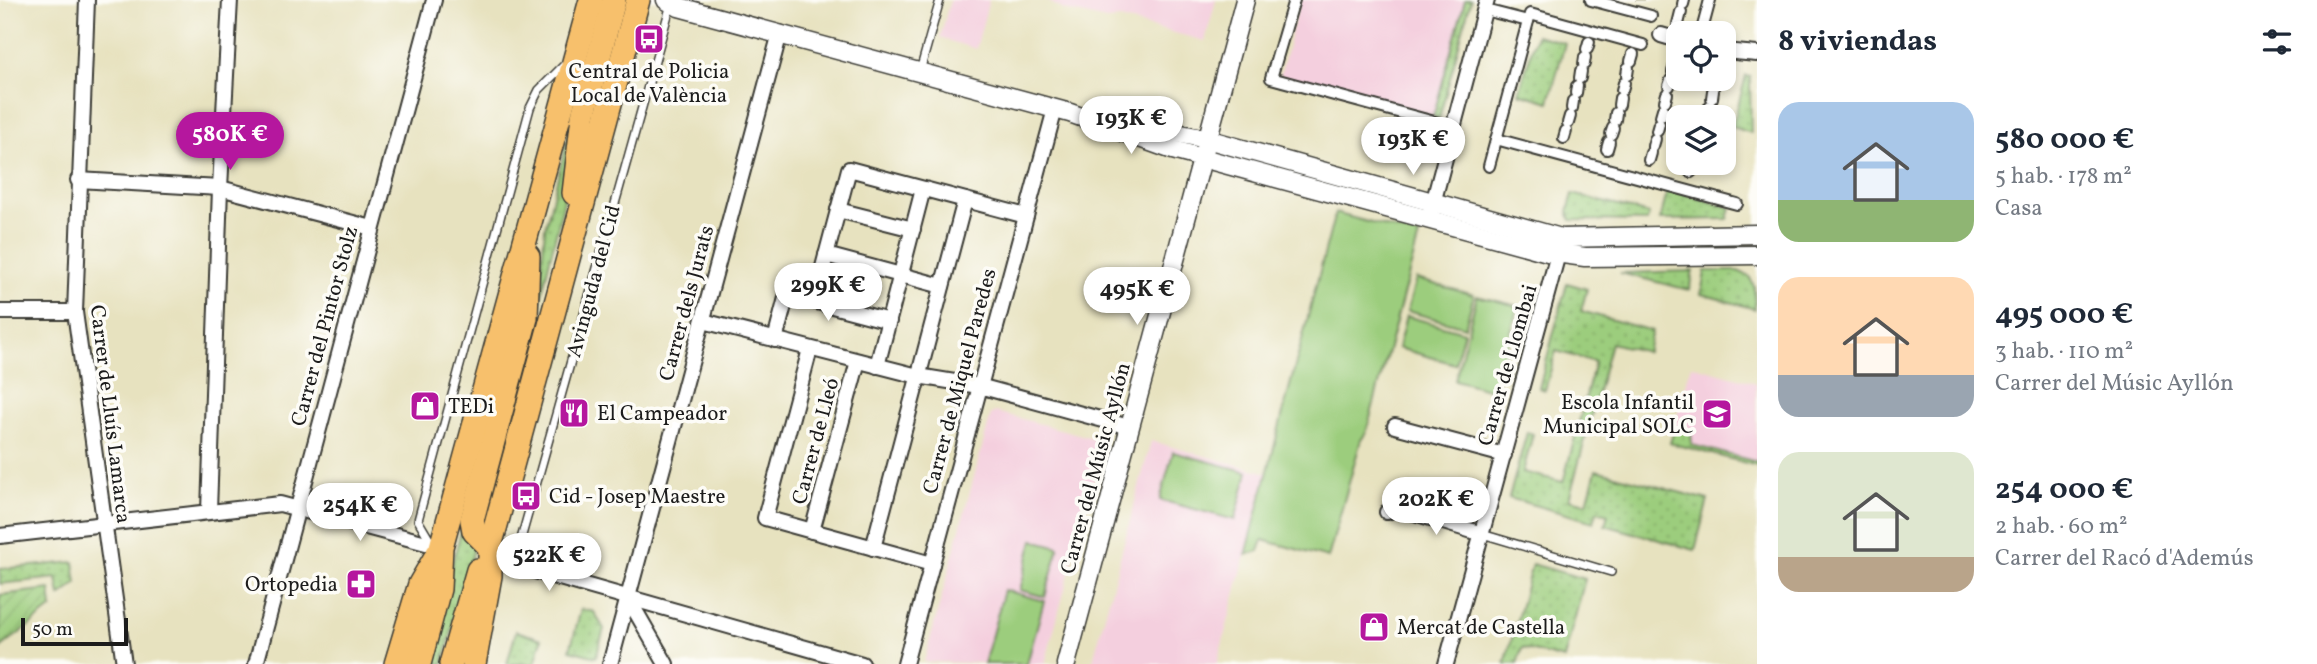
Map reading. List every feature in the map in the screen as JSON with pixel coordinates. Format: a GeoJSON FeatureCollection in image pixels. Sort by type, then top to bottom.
{"type":"FeatureCollection","features":[{"type":"Feature","properties":{"kind":"main road"},"geometry":{"type":"LineString","coordinates":[[396,664],[420,584],[437,546],[591,0]]}},
{"type":"Feature","properties":{"kind":"main road"},"geometry":{"type":"LineString","coordinates":[[570,249],[583,116],[614,0]]}},
{"type":"Feature","properties":{"kind":"main road","name":"Avinguda del Cid"},"geometry":{"type":"LineString","coordinates":[[451,664],[469,597],[490,547],[638,0]]}},
{"type":"Feature","properties":{"kind":"main road"},"geometry":{"type":"LineString","coordinates":[[490,547],[474,531],[472,520],[526,318],[528,229]]}},
{"type":"Feature","properties":{"kind":"main road"},"geometry":{"type":"LineString","coordinates":[[419,664],[439,589],[437,546]]}},
{"type":"Feature","properties":{"kind":"main road","name":"Avinguda del Cid"},"geometry":{"type":"LineString","coordinates":[[474,664],[490,576],[490,547]]}},
{"type":"Feature","properties":{"kind":"street","name":"Carrer de Lluís Lamarca"},"geometry":{"type":"LineString","coordinates":[[87,0],[75,312],[124,664]]}},
{"type":"Feature","properties":{"kind":"street"},"geometry":{"type":"LineString","coordinates":[[209,511],[219,188],[230,0]]}},
{"type":"Feature","properties":{"kind":"street","name":"Carrer del Pintor Stolz"},"geometry":{"type":"LineString","coordinates":[[256,664],[434,0]]}},
{"type":"Feature","properties":{"kind":"street","name":"Carrer del Músic Ayllón"},"geometry":{"type":"LineString","coordinates":[[1066,664],[1245,0]]}},
{"type":"Feature","properties":{"kind":"street"},"geometry":{"type":"LineString","coordinates":[[1294,0],[1270,78],[1453,127]]}},
{"type":"Feature","properties":{"kind":"street"},"geometry":{"type":"LineString","coordinates":[[1594,0],[1638,6],[1651,16]]}},
{"type":"Feature","properties":{"kind":"street"},"geometry":{"type":"LineString","coordinates":[[1704,21],[1710,0]]}},
{"type":"Feature","properties":{"kind":"street"},"geometry":{"type":"LineString","coordinates":[[669,2],[1063,111],[1203,159],[1431,211],[1560,246],[1757,255]]}},
{"type":"Feature","properties":{"kind":"street"},"geometry":{"type":"LineString","coordinates":[[1431,211],[1486,5],[1528,21]]}},
{"type":"Feature","properties":{"kind":"street"},"geometry":{"type":"LineString","coordinates":[[1489,166],[1530,14],[1576,90],[1621,99]]}},
{"type":"Feature","properties":{"kind":"street","name":"Carrer dels Jurats"},"geometry":{"type":"LineString","coordinates":[[610,664],[780,33]]}},
{"type":"Feature","properties":{"kind":"street"},"geometry":{"type":"LineString","coordinates":[[1661,35],[1666,36]]}},
{"type":"Feature","properties":{"kind":"street"},"geometry":{"type":"LineString","coordinates":[[1736,52],[1757,54]]}},
{"type":"Feature","properties":{"kind":"street"},"geometry":{"type":"LineString","coordinates":[[1496,139],[1576,90],[1621,99],[1662,113],[1690,176],[1737,204]]}},
{"type":"Feature","properties":{"kind":"street"},"geometry":{"type":"LineString","coordinates":[[1063,111],[1207,139],[1431,211]]}},
{"type":"Feature","properties":{"kind":"street","name":"Carrer de Miquel Paredes"},"geometry":{"type":"LineString","coordinates":[[905,664],[1026,216],[1063,111]]}},
{"type":"Feature","properties":{"kind":"street"},"geometry":{"type":"LineString","coordinates":[[814,301],[849,169],[1026,216]]}},
{"type":"Feature","properties":{"kind":"street"},"geometry":{"type":"LineString","coordinates":[[78,180],[219,188],[372,228]]}},
{"type":"Feature","properties":{"kind":"street"},"geometry":{"type":"LineString","coordinates":[[877,366],[923,189]]}},
{"type":"Feature","properties":{"kind":"street"},"geometry":{"type":"LineString","coordinates":[[873,548],[965,200]]}},
{"type":"Feature","properties":{"kind":"street"},"geometry":{"type":"LineString","coordinates":[[838,210],[913,229]]}},
{"type":"Feature","properties":{"kind":"street"},"geometry":{"type":"LineString","coordinates":[[1560,246],[1757,234]]}},
{"type":"Feature","properties":{"kind":"street","name":"Carrer de Llombai"},"geometry":{"type":"LineString","coordinates":[[1446,664],[1560,246]]}},
{"type":"Feature","properties":{"kind":"street"},"geometry":{"type":"LineString","coordinates":[[826,255],[942,286]]}},
{"type":"Feature","properties":{"kind":"street"},"geometry":{"type":"LineString","coordinates":[[775,340],[787,294],[888,321]]}},
{"type":"Feature","properties":{"kind":"street"},"geometry":{"type":"LineString","coordinates":[[0,312],[75,312]]}},
{"type":"Feature","properties":{"kind":"street"},"geometry":{"type":"LineString","coordinates":[[703,321],[918,376],[979,386],[1129,427]]}},
{"type":"Feature","properties":{"kind":"street"},"geometry":{"type":"LineString","coordinates":[[810,349],[765,518],[932,564]]}},
{"type":"Feature","properties":{"kind":"street","name":"Carrer de Lleó"},"geometry":{"type":"LineString","coordinates":[[812,531],[858,361]]}},
{"type":"Feature","properties":{"kind":"street"},"geometry":{"type":"LineString","coordinates":[[1395,426],[1504,455]]}},
{"type":"Feature","properties":{"kind":"street"},"geometry":{"type":"LineString","coordinates":[[0,536],[280,504],[437,546]]}},
{"type":"Feature","properties":{"kind":"street"},"geometry":{"type":"LineString","coordinates":[[1387,512],[1398,508],[1482,534]]}},
{"type":"Feature","properties":{"kind":"street"},"geometry":{"type":"LineString","coordinates":[[490,547],[514,565],[862,664]]}},
{"type":"Feature","properties":{"kind":"street"},"geometry":{"type":"LineString","coordinates":[[628,598],[666,664]]}},
{"type":"Feature","properties":{"kind":"lane"},"geometry":{"type":"LineString","coordinates":[[920,72],[940,0]]}},
{"type":"Feature","properties":{"kind":"lane","name":"Avinguda del Cid"},"geometry":{"type":"LineString","coordinates":[[514,565],[627,152],[644,112],[669,2]]}},
{"type":"Feature","properties":{"kind":"lane"},"geometry":{"type":"LineString","coordinates":[[437,546],[418,520],[530,108],[538,89],[576,54]]}},
{"type":"Feature","properties":{"kind":"lane"},"geometry":{"type":"LineString","coordinates":[[1482,534],[1611,572]]}},
{"type":"Feature","properties":{"kind":"shaded area"},"geometry":{"type":"Polygon","coordinates":[[[950,0],[989,0],[976,49],[940,38],[950,0]]]}},
{"type":"Feature","properties":{"kind":"shaded area"},"geometry":{"type":"Polygon","coordinates":[[[1046,0],[1216,0],[1205,41],[1121,19],[1106,20],[1064,10],[1046,0]]]}},
{"type":"Feature","properties":{"kind":"shaded area"},"geometry":{"type":"Polygon","coordinates":[[[1300,0],[1465,0],[1433,117],[1280,76],[1300,0]]]}},
{"type":"Feature","properties":{"kind":"shaded area","name":"Escola Infantil Municipal SOLC"},"geometry":{"type":"Polygon","coordinates":[[[1691,365],[1756,383],[1757,466],[1670,443],[1691,365]]]}},
{"type":"Feature","properties":{"kind":"shaded area"},"geometry":{"type":"Polygon","coordinates":[[[996,412],[1100,440],[1102,449],[1045,664],[924,662],[991,414],[996,412]]]}},
{"type":"Feature","properties":{"kind":"shaded area"},"geometry":{"type":"Polygon","coordinates":[[[1151,441],[1267,473],[1217,664],[1092,664],[1151,441]]]}},
{"type":"Feature","properties":{"kind":"green space"},"geometry":{"type":"Polygon","coordinates":[[[1465,0],[1471,0],[1439,119],[1433,117],[1465,0]]]}},
{"type":"Feature","properties":{"kind":"green space"},"geometry":{"type":"Polygon","coordinates":[[[1536,35],[1565,43],[1549,102],[1519,93],[1536,35]]]}},
{"type":"Feature","properties":{"kind":"green space"},"geometry":{"type":"Polygon","coordinates":[[[1746,76],[1750,77],[1751,133],[1736,128],[1736,112],[1746,76]]]}},
{"type":"Feature","properties":{"kind":"green space"},"geometry":{"type":"Polygon","coordinates":[[[570,129],[573,130],[564,200],[537,314],[545,228],[570,129]]]}},
{"type":"Feature","properties":{"kind":"green space"},"geometry":{"type":"Polygon","coordinates":[[[1668,189],[1731,208],[1728,219],[1660,220],[1668,189]]]}},
{"type":"Feature","properties":{"kind":"green space"},"geometry":{"type":"Polygon","coordinates":[[[1573,194],[1649,214],[1647,221],[1571,220],[1568,211],[1573,194]]]}},
{"type":"Feature","properties":{"kind":"green space"},"geometry":{"type":"Polygon","coordinates":[[[1335,213],[1419,236],[1366,433],[1361,440],[1328,558],[1263,540],[1259,551],[1246,555],[1335,213]]]}},
{"type":"Feature","properties":{"kind":"green space"},"geometry":{"type":"Polygon","coordinates":[[[1693,271],[1689,290],[1620,273],[1693,271]]]}},
{"type":"Feature","properties":{"kind":"green space"},"geometry":{"type":"Polygon","coordinates":[[[1705,271],[1738,271],[1749,276],[1754,286],[1755,309],[1701,294],[1705,271]]]}},
{"type":"Feature","properties":{"kind":"green space"},"geometry":{"type":"Polygon","coordinates":[[[1416,279],[1474,295],[1465,327],[1407,311],[1416,279]]]}},
{"type":"Feature","properties":{"kind":"green space"},"geometry":{"type":"Polygon","coordinates":[[[1567,283],[1587,289],[1581,311],[1652,331],[1647,352],[1611,343],[1569,499],[1587,503],[1596,470],[1708,500],[1695,550],[1605,525],[1608,514],[1597,511],[1594,522],[1509,498],[1527,432],[1533,434],[1523,472],[1563,482],[1595,362],[1556,351],[1545,390],[1539,388],[1567,283]]]}},
{"type":"Feature","properties":{"kind":"green space"},"geometry":{"type":"Polygon","coordinates":[[[1477,296],[1518,306],[1495,391],[1455,380],[1477,296]]]}},
{"type":"Feature","properties":{"kind":"green space"},"geometry":{"type":"Polygon","coordinates":[[[1406,316],[1464,332],[1455,364],[1398,348],[1406,316]]]}},
{"type":"Feature","properties":{"kind":"green space"},"geometry":{"type":"Polygon","coordinates":[[[1675,427],[1691,432],[1692,445],[1757,462],[1757,466],[1670,443],[1675,427]]]}},
{"type":"Feature","properties":{"kind":"green space"},"geometry":{"type":"Polygon","coordinates":[[[1173,452],[1248,472],[1235,520],[1160,500],[1173,452]]]}},
{"type":"Feature","properties":{"kind":"green space"},"geometry":{"type":"Polygon","coordinates":[[[464,520],[474,548],[443,664],[425,664],[464,520]]]}},
{"type":"Feature","properties":{"kind":"green space"},"geometry":{"type":"Polygon","coordinates":[[[1033,540],[1059,547],[1045,597],[1020,590],[1033,540]]]}},
{"type":"Feature","properties":{"kind":"green space"},"geometry":{"type":"Polygon","coordinates":[[[74,562],[77,583],[60,596],[57,578],[0,584],[0,569],[74,562]]]}},
{"type":"Feature","properties":{"kind":"green space"},"geometry":{"type":"Polygon","coordinates":[[[1532,564],[1585,579],[1564,659],[1522,648],[1517,664],[1505,664],[1532,564]]]}},
{"type":"Feature","properties":{"kind":"green space"},"geometry":{"type":"Polygon","coordinates":[[[50,589],[52,608],[0,648],[0,595],[50,589]]]}},
{"type":"Feature","properties":{"kind":"green space"},"geometry":{"type":"Polygon","coordinates":[[[1004,590],[1044,601],[1027,664],[984,664],[1004,590]]]}},
{"type":"Feature","properties":{"kind":"green space"},"geometry":{"type":"Polygon","coordinates":[[[581,609],[594,612],[604,629],[596,657],[570,650],[581,609]]]}},
{"type":"Feature","properties":{"kind":"green space"},"geometry":{"type":"Polygon","coordinates":[[[516,631],[542,639],[535,664],[507,664],[516,631]]]}},
{"type":"Feature","properties":{"kind":"place","name":"Central de Policia Local de València"},"geometry":{"type":"Point","coordinates":[649,39]}},
{"type":"Feature","properties":{"kind":"place","name":"TEDi"},"geometry":{"type":"Point","coordinates":[425,406]}},
{"type":"Feature","properties":{"kind":"place","name":"El Campeador"},"geometry":{"type":"Point","coordinates":[574,413]}},
{"type":"Feature","properties":{"kind":"place","name":"Escola Infantil Municipal SOLC"},"geometry":{"type":"Point","coordinates":[1717,414]}},
{"type":"Feature","properties":{"kind":"place","name":"Cid - Josep Maestre"},"geometry":{"type":"Point","coordinates":[526,496]}},
{"type":"Feature","properties":{"kind":"place","name":"Ortopedia"},"geometry":{"type":"Point","coordinates":[361,584]}},
{"type":"Feature","properties":{"kind":"place","name":"Mercat de Castella"},"geometry":{"type":"Point","coordinates":[1374,627]}}]}
